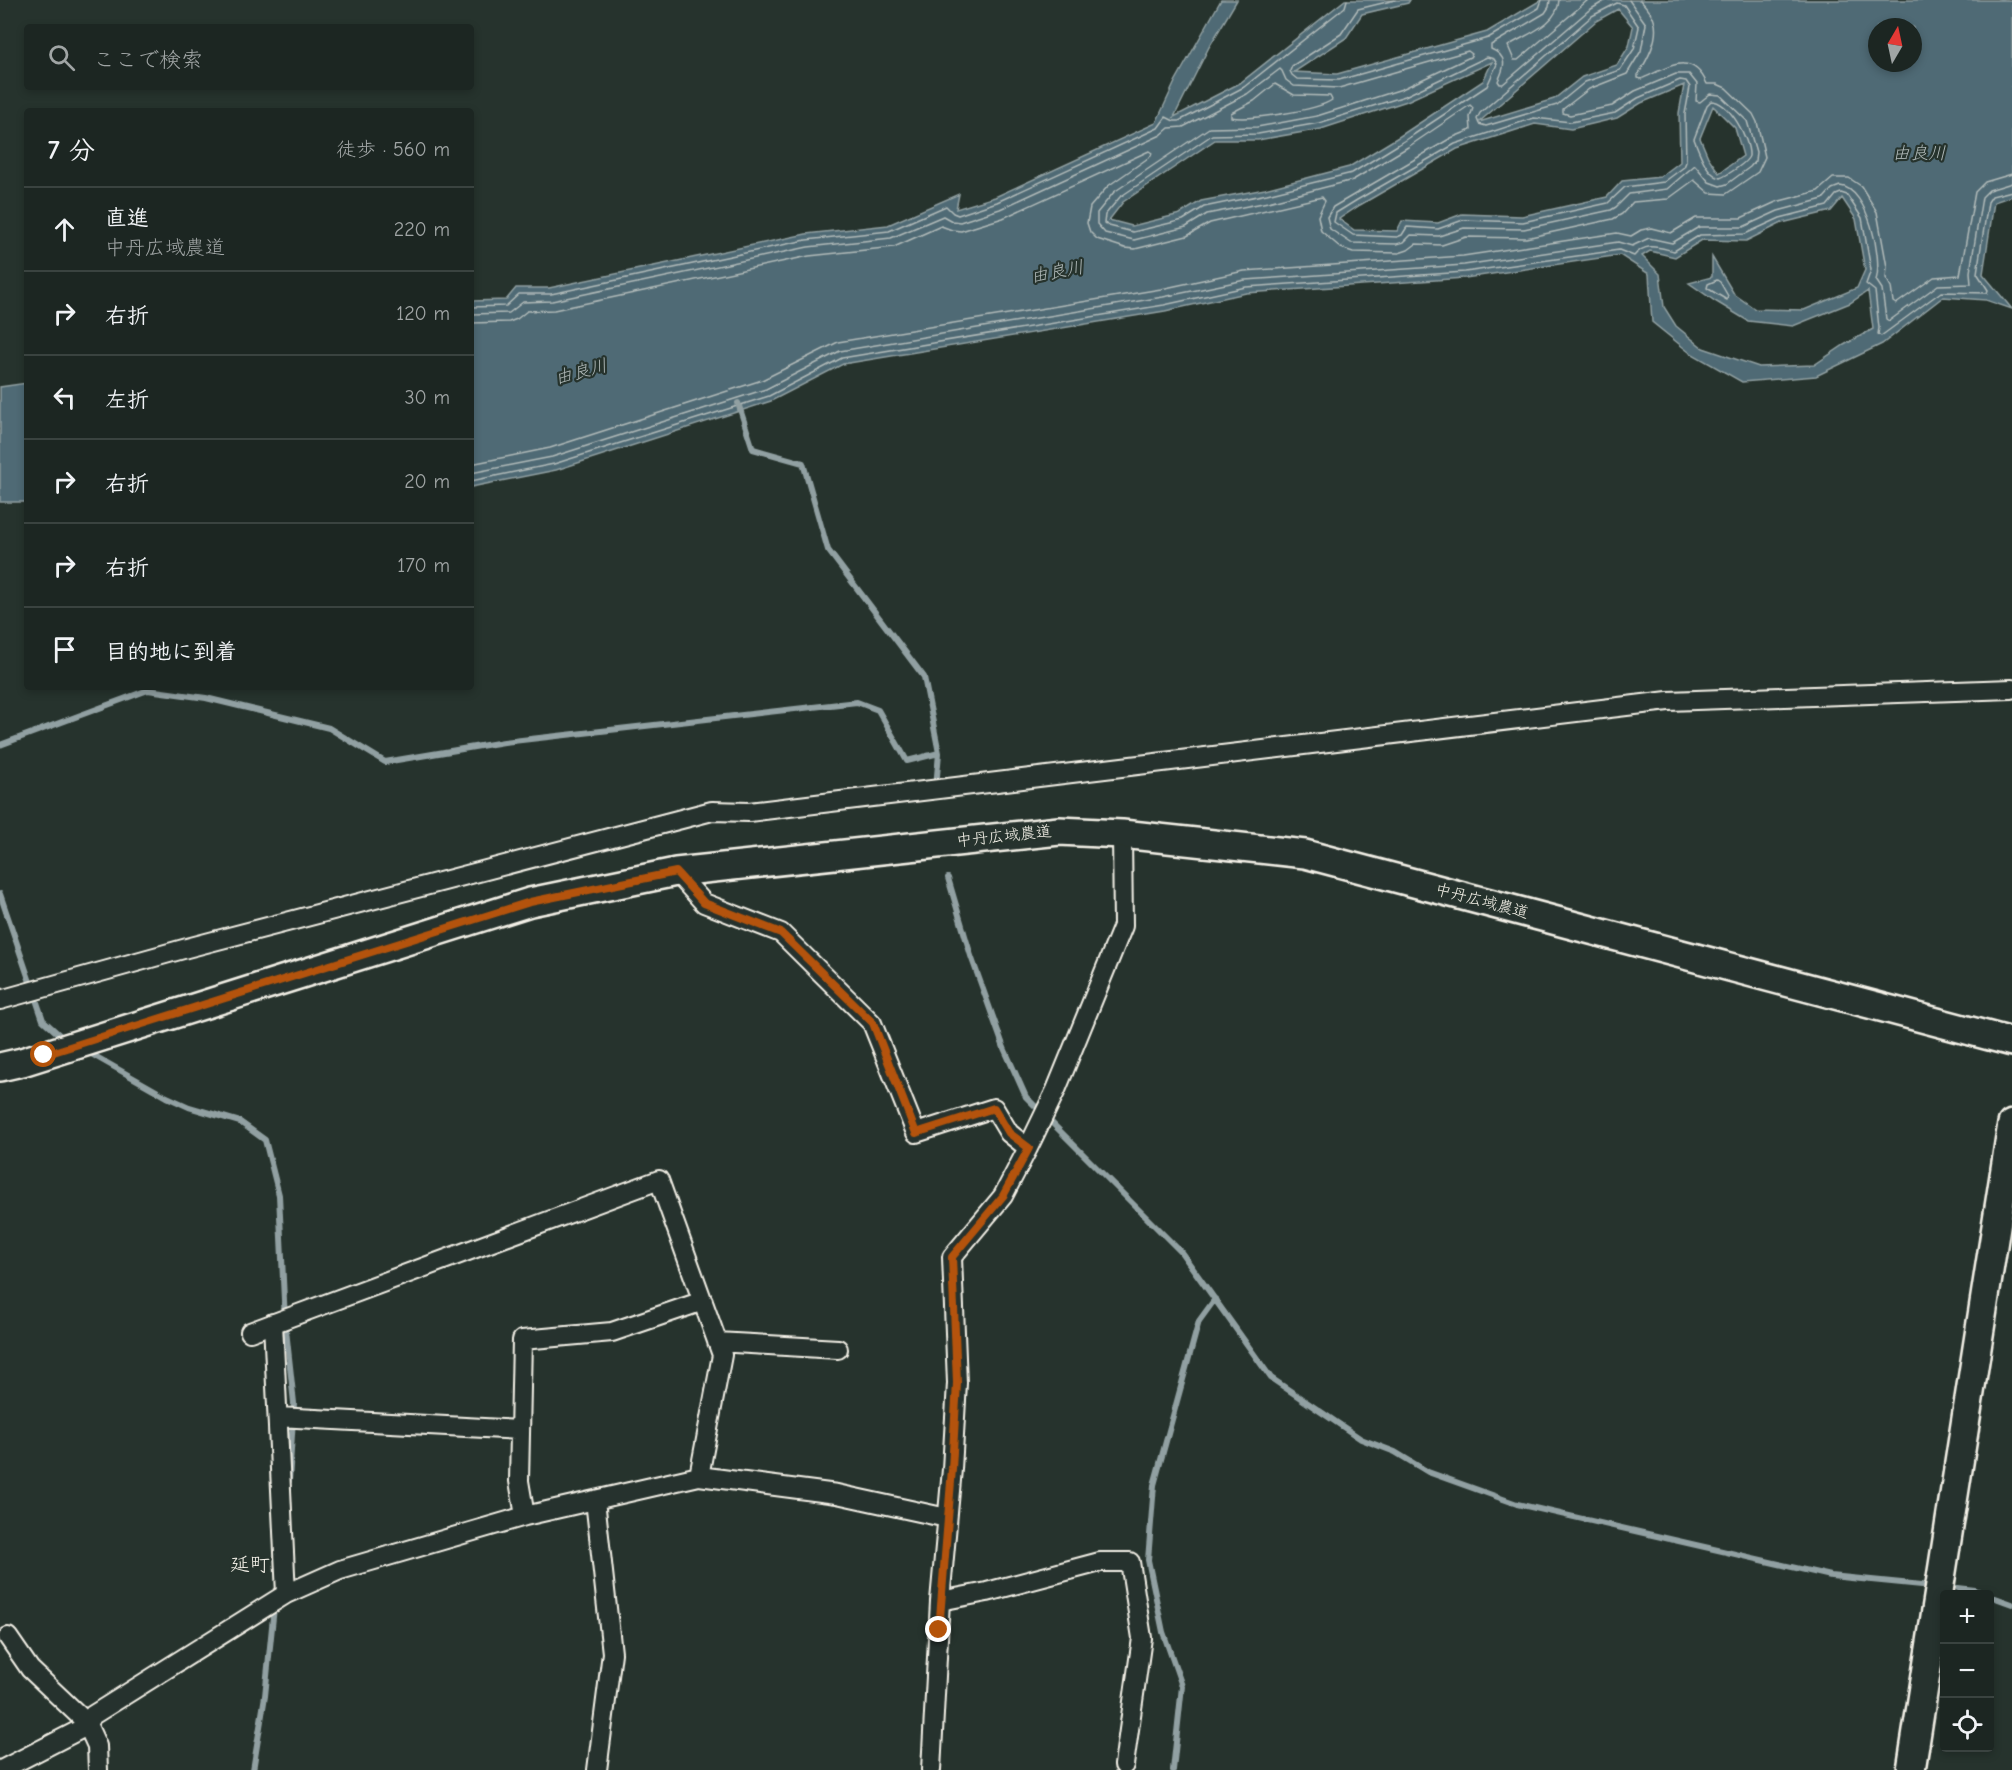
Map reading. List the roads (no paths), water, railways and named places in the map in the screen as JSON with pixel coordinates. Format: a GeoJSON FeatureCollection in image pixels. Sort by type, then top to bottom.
{"type":"FeatureCollection","features":[{"type":"Feature","properties":{"kind":"street"},"geometry":{"type":"LineString","coordinates":[[0,1000],[187,948],[712,812],[749,812],[1668,701],[2012,689]]}},
{"type":"Feature","properties":{"kind":"street","name":"中丹広域農道"},"geometry":{"type":"LineString","coordinates":[[0,1067],[33,1059],[530,902],[676,872],[1059,831],[1122,834],[1305,854],[2012,1042]]}},
{"type":"Feature","properties":{"kind":"street"},"geometry":{"type":"LineString","coordinates":[[931,1770],[940,1601],[957,1383],[952,1257],[1003,1196],[1029,1148],[1056,1090],[1123,926],[1122,834]]}},
{"type":"Feature","properties":{"kind":"street"},"geometry":{"type":"LineString","coordinates":[[676,872],[704,903],[781,933],[873,1023],[916,1133],[994,1108],[1009,1133],[1029,1148]]}},
{"type":"Feature","properties":{"kind":"street"},"geometry":{"type":"LineString","coordinates":[[1911,1770],[2012,1124]]}},
{"type":"Feature","properties":{"kind":"street"},"geometry":{"type":"LineString","coordinates":[[250,1332],[659,1179],[722,1354],[699,1476]]}},
{"type":"Feature","properties":{"kind":"street"},"geometry":{"type":"LineString","coordinates":[[525,1516],[519,1481],[522,1340],[612,1332],[703,1301]]}},
{"type":"Feature","properties":{"kind":"street"},"geometry":{"type":"LineString","coordinates":[[273,1323],[286,1594]]}},
{"type":"Feature","properties":{"kind":"street"},"geometry":{"type":"LineString","coordinates":[[717,1342],[837,1349]]}},
{"type":"Feature","properties":{"kind":"street"},"geometry":{"type":"LineString","coordinates":[[278,1417],[520,1430]]}},
{"type":"Feature","properties":{"kind":"street"},"geometry":{"type":"LineString","coordinates":[[1,1770],[81,1729],[93,1715],[286,1594],[340,1570],[525,1516],[699,1476],[837,1494],[947,1518]]}},
{"type":"Feature","properties":{"kind":"street"},"geometry":{"type":"LineString","coordinates":[[595,1500],[612,1653],[597,1770]]}},
{"type":"Feature","properties":{"kind":"street"},"geometry":{"type":"LineString","coordinates":[[940,1601],[987,1592],[1100,1562],[1130,1562],[1142,1638],[1124,1765]]}},
{"type":"Feature","properties":{"kind":"street"},"geometry":{"type":"LineString","coordinates":[[8,1636],[30,1669],[86,1722],[97,1746],[98,1770]]}},
{"type":"Feature","properties":{"kind":"water","name":"由良川"},"geometry":{"type":"Polygon","coordinates":[[[1221,0],[1237,0],[1209,47],[1174,117],[1240,83],[1345,0],[1410,0],[1408,3],[1362,14],[1346,38],[1294,72],[1337,74],[1487,32],[1541,0],[2012,0],[2012,196],[1994,202],[1983,274],[2012,309],[1986,300],[1943,297],[1882,344],[1816,376],[1742,382],[1689,352],[1652,322],[1649,274],[1620,255],[1465,278],[1246,293],[1165,311],[843,364],[771,401],[556,470],[474,486],[474,301],[506,300],[516,288],[549,288],[806,234],[888,225],[959,194],[956,209],[995,197],[1156,123],[1175,82],[1221,0]],[[1618,9],[1596,21],[1479,122],[1554,99],[1582,77],[1617,65],[1629,46],[1633,27],[1618,9]],[[1492,62],[1407,101],[1321,129],[1258,140],[1215,140],[1123,202],[1109,220],[1132,226],[1180,214],[1201,201],[1265,189],[1349,167],[1483,81],[1492,62]],[[1684,85],[1641,103],[1617,118],[1571,129],[1535,124],[1457,149],[1339,219],[1354,230],[1397,231],[1402,221],[1438,223],[1462,214],[1522,216],[1607,197],[1622,181],[1660,177],[1680,162],[1679,113],[1684,85]],[[1713,106],[1700,138],[1708,157],[1719,173],[1743,156],[1735,128],[1713,106]],[[1842,198],[1831,211],[1782,223],[1746,241],[1702,240],[1675,257],[1650,251],[1642,256],[1660,274],[1664,307],[1676,326],[1703,348],[1759,367],[1814,365],[1873,329],[1868,291],[1850,303],[1793,326],[1748,321],[1689,283],[1712,277],[1712,257],[1734,294],[1755,309],[1804,310],[1857,288],[1865,270],[1856,219],[1842,198]]]}},
{"type":"Feature","properties":{"kind":"water"},"geometry":{"type":"Polygon","coordinates":[[[24,383],[24,502],[0,502],[0,387],[24,383]]]}},
{"type":"Feature","properties":{"kind":"waterway"},"geometry":{"type":"LineString","coordinates":[[738,403],[753,449],[803,463],[828,550],[924,677],[939,753],[936,787]]}},
{"type":"Feature","properties":{"kind":"waterway"},"geometry":{"type":"LineString","coordinates":[[0,745],[148,690],[206,698],[329,728],[385,762],[504,742],[857,702],[878,710],[907,761],[939,753]]}},
{"type":"Feature","properties":{"kind":"waterway"},"geometry":{"type":"LineString","coordinates":[[948,878],[971,956],[1004,1048],[1026,1097],[1181,1252],[1271,1378],[1361,1439],[1395,1452],[1428,1472],[1517,1504],[1831,1576],[1922,1585]]}},
{"type":"Feature","properties":{"kind":"waterway"},"geometry":{"type":"LineString","coordinates":[[0,894],[43,1020],[66,1041]]}},
{"type":"Feature","properties":{"kind":"waterway"},"geometry":{"type":"LineString","coordinates":[[86,1051],[167,1097],[189,1107],[240,1122],[265,1140],[279,1195],[285,1321],[294,1403],[289,1481]]}},
{"type":"Feature","properties":{"kind":"waterway"},"geometry":{"type":"LineString","coordinates":[[1173,1770],[1182,1686],[1163,1632],[1148,1560],[1154,1485],[1199,1321],[1215,1299]]}},
{"type":"Feature","properties":{"kind":"waterway"},"geometry":{"type":"LineString","coordinates":[[1958,1588],[1975,1590]]}},
{"type":"Feature","properties":{"kind":"waterway"},"geometry":{"type":"LineString","coordinates":[[1994,1597],[2012,1604]]}},
{"type":"Feature","properties":{"kind":"waterway"},"geometry":{"type":"LineString","coordinates":[[253,1770],[265,1696],[274,1607]]}},
{"type":"Feature","properties":{"kind":"district","name":"延町"},"geometry":{"type":"Point","coordinates":[250,1564]}}]}
